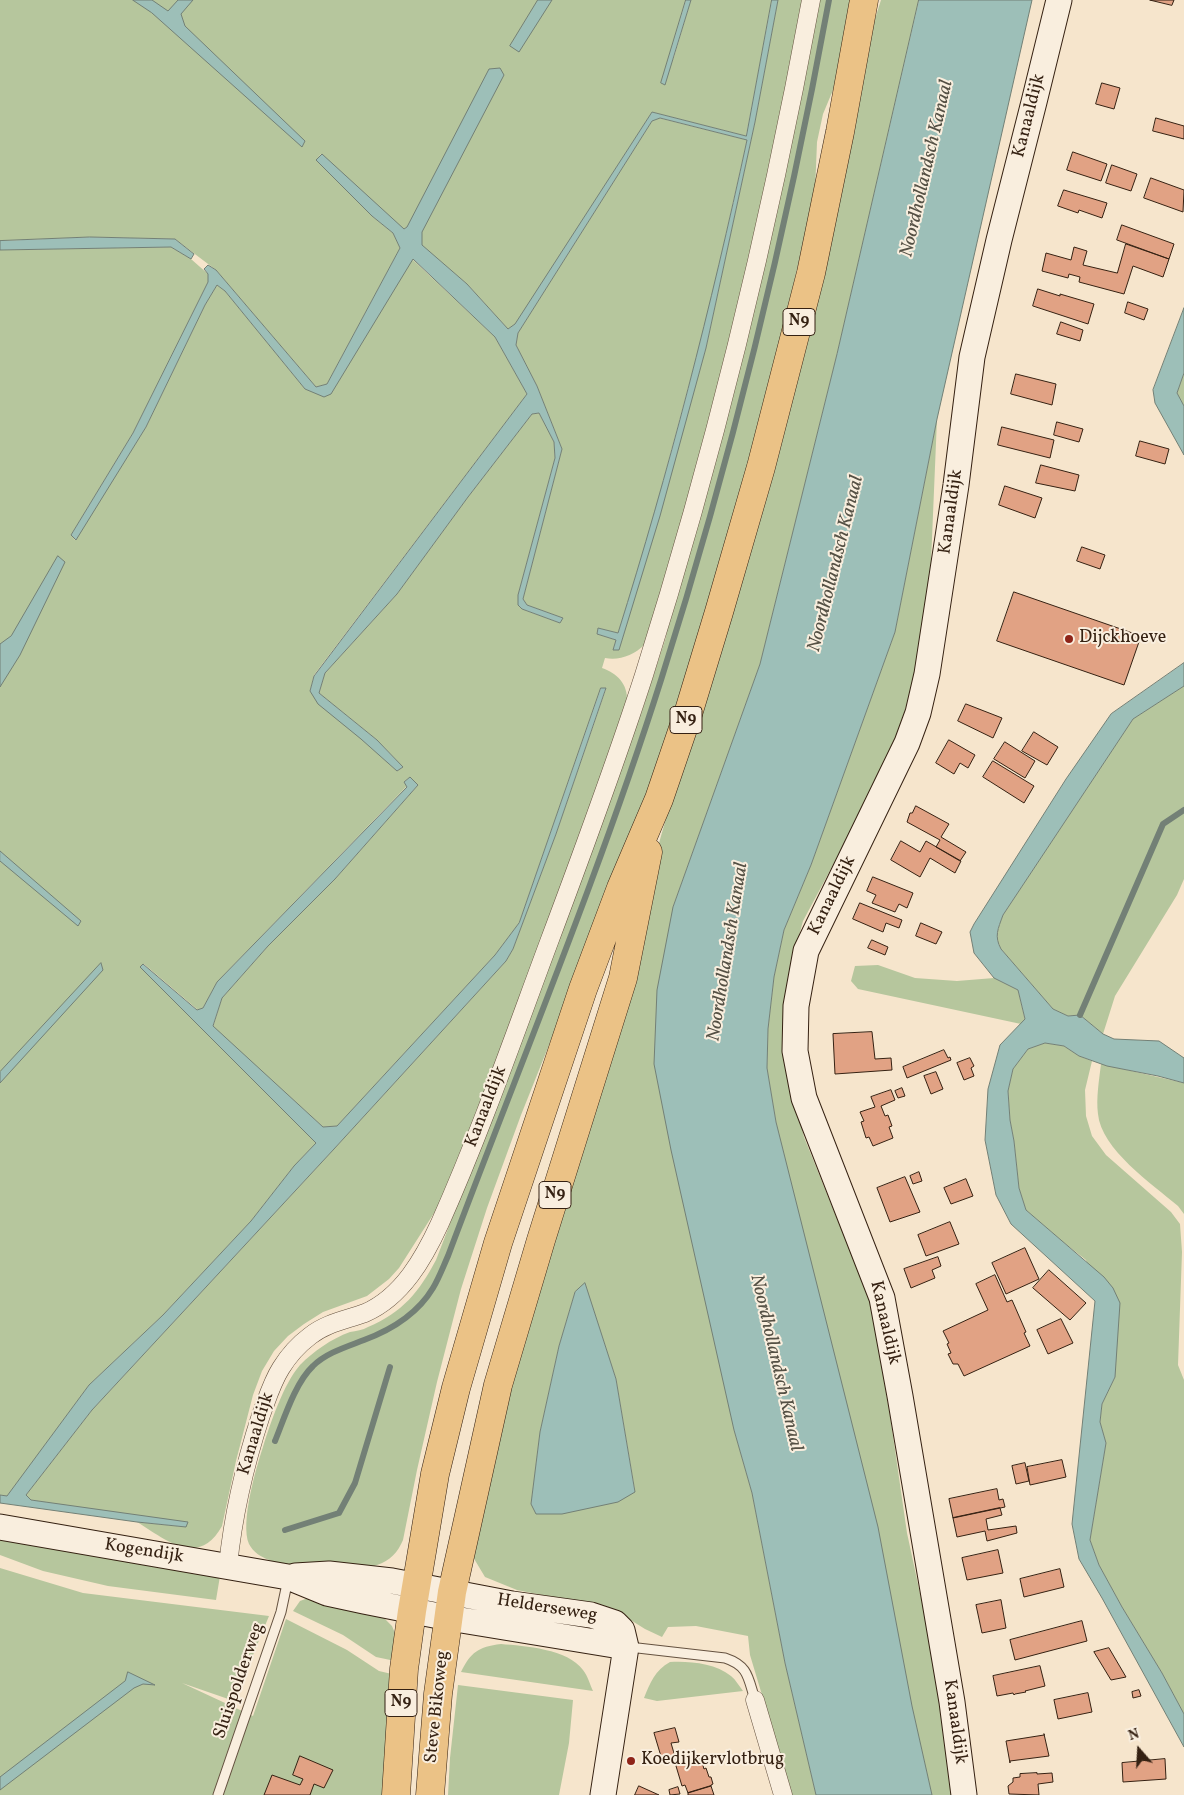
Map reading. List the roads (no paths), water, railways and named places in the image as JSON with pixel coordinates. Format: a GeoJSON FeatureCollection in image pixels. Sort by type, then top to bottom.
{"type":"FeatureCollection","features":[{"type":"Feature","properties":{"kind":"main road","name":"N9"},"geometry":{"type":"LineString","coordinates":[[414,1598],[435,1474],[456,1388],[498,1242],[583,989],[621,888],[659,799],[688,714],[761,467],[813,263],[840,132],[864,0]]}},
{"type":"Feature","properties":{"kind":"main road","name":"N9"},"geometry":{"type":"LineString","coordinates":[[450,1605],[498,1385],[623,978],[659,799]]}},
{"type":"Feature","properties":{"kind":"main road","name":"Steve Bikoweg"},"geometry":{"type":"LineString","coordinates":[[396,1795],[401,1703],[414,1598]]}},
{"type":"Feature","properties":{"kind":"main road","name":"Steve Bikoweg"},"geometry":{"type":"LineString","coordinates":[[430,1795],[438,1694],[450,1605]]}},
{"type":"Feature","properties":{"kind":"street","name":"Kanaaldijk"},"geometry":{"type":"LineString","coordinates":[[228,1566],[246,1466],[269,1392],[279,1370],[293,1351],[312,1334],[330,1324],[372,1310],[407,1281],[438,1227],[490,1101],[611,772],[644,675],[692,514],[725,393],[758,260],[811,0]]}},
{"type":"Feature","properties":{"kind":"street","name":"Kanaaldijk"},"geometry":{"type":"LineString","coordinates":[[964,1795],[947,1674],[882,1298],[804,1098],[795,1051],[796,1006],[806,951],[907,743],[918,713],[927,674],[943,574],[972,357],[1059,0]]}},
{"type":"Feature","properties":{"kind":"street","name":"Kogendijk"},"geometry":{"type":"LineString","coordinates":[[0,1527],[288,1576]]}},
{"type":"Feature","properties":{"kind":"street"},"geometry":{"type":"LineString","coordinates":[[288,1576],[329,1574],[392,1581],[414,1598],[450,1605]]}},
{"type":"Feature","properties":{"kind":"street","name":"Helderseweg"},"geometry":{"type":"LineString","coordinates":[[450,1605],[512,1604],[591,1615],[615,1623],[622,1630],[626,1647]]}},
{"type":"Feature","properties":{"kind":"street"},"geometry":{"type":"LineString","coordinates":[[602,1795],[626,1647]]}},
{"type":"Feature","properties":{"kind":"street"},"geometry":{"type":"LineString","coordinates":[[755,1700],[783,1795]]}},
{"type":"Feature","properties":{"kind":"lane","name":"Sluispolderweg"},"geometry":{"type":"LineString","coordinates":[[218,1795],[281,1612],[288,1576]]}},
{"type":"Feature","properties":{"kind":"lane"},"geometry":{"type":"LineString","coordinates":[[626,1647],[725,1658],[734,1661],[746,1671],[755,1700]]}},
{"type":"Feature","properties":{"kind":"water"},"geometry":{"type":"Polygon","coordinates":[[[133,0],[152,0],[168,11],[178,0],[193,0],[181,14],[185,26],[305,141],[302,147],[152,13],[133,0]]]}},
{"type":"Feature","properties":{"kind":"water"},"geometry":{"type":"Polygon","coordinates":[[[538,0],[552,0],[519,52],[510,46],[538,0]]]}},
{"type":"Feature","properties":{"kind":"water"},"geometry":{"type":"Polygon","coordinates":[[[686,0],[691,0],[665,85],[661,83],[686,0]]]}},
{"type":"Feature","properties":{"kind":"water"},"geometry":{"type":"Polygon","coordinates":[[[772,0],[778,0],[755,122],[706,348],[660,516],[619,650],[613,650],[616,640],[597,634],[598,628],[618,633],[637,572],[688,388],[719,265],[747,140],[660,118],[652,121],[518,333],[516,345],[537,386],[562,449],[523,599],[527,605],[563,618],[560,623],[522,609],[518,605],[518,595],[555,458],[554,442],[539,413],[532,414],[397,594],[325,673],[319,693],[377,740],[403,767],[397,771],[318,704],[310,691],[314,676],[527,394],[495,337],[413,259],[331,394],[324,397],[305,389],[225,291],[217,285],[205,305],[146,427],[76,540],[71,535],[133,433],[208,282],[208,274],[204,269],[208,265],[216,270],[316,387],[327,384],[400,248],[393,233],[372,216],[316,160],[322,154],[404,229],[407,227],[489,69],[500,68],[504,75],[422,232],[422,245],[467,284],[508,329],[515,324],[652,112],[746,136],[772,0]]]}},
{"type":"Feature","properties":{"kind":"water","name":"Noordhollandsch Kanaal"},"geometry":{"type":"Polygon","coordinates":[[[919,0],[1032,0],[937,419],[895,632],[811,865],[784,930],[774,977],[768,1029],[767,1068],[776,1122],[878,1527],[912,1706],[932,1795],[816,1795],[785,1663],[752,1493],[734,1430],[671,1150],[654,1064],[657,990],[673,907],[760,664],[837,354],[919,0]]]}},
{"type":"Feature","properties":{"kind":"water"},"geometry":{"type":"Polygon","coordinates":[[[90,237],[175,239],[194,254],[191,259],[171,247],[0,250],[0,241],[90,237]]]}},
{"type":"Feature","properties":{"kind":"water"},"geometry":{"type":"Polygon","coordinates":[[[1184,308],[1184,373],[1177,393],[1184,406],[1184,455],[1155,403],[1153,390],[1184,308]]]}},
{"type":"Feature","properties":{"kind":"water"},"geometry":{"type":"Polygon","coordinates":[[[58,556],[65,562],[20,655],[0,687],[0,644],[11,636],[58,556]]]}},
{"type":"Feature","properties":{"kind":"water"},"geometry":{"type":"Polygon","coordinates":[[[1184,663],[1184,686],[1133,719],[1003,915],[997,936],[1001,949],[1053,1009],[1068,1016],[1080,1015],[1103,1034],[1114,1039],[1159,1041],[1184,1058],[1184,1083],[1107,1066],[1079,1056],[1064,1046],[1045,1043],[1028,1049],[1013,1069],[1008,1091],[1019,1188],[1026,1210],[1104,1277],[1113,1288],[1120,1303],[1115,1377],[1102,1404],[1100,1422],[1106,1443],[1090,1540],[1099,1565],[1184,1714],[1184,1747],[1079,1559],[1072,1524],[1095,1301],[1011,1224],[996,1195],[985,1140],[988,1089],[1000,1045],[1025,1019],[1018,990],[994,978],[974,953],[970,932],[1066,779],[1111,714],[1184,663]]]}},
{"type":"Feature","properties":{"kind":"water"},"geometry":{"type":"Polygon","coordinates":[[[601,688],[606,688],[556,834],[513,949],[506,961],[92,1410],[26,1495],[31,1500],[188,1522],[186,1527],[0,1503],[0,1495],[7,1496],[89,1385],[163,1315],[251,1221],[294,1166],[316,1143],[140,967],[143,964],[197,1010],[203,1008],[217,982],[407,787],[404,782],[410,777],[418,785],[335,879],[268,946],[222,998],[213,1026],[323,1127],[337,1126],[495,955],[519,923],[601,688]]]}},
{"type":"Feature","properties":{"kind":"water"},"geometry":{"type":"Polygon","coordinates":[[[0,851],[81,921],[78,926],[0,861],[0,851]]]}},
{"type":"Feature","properties":{"kind":"water"},"geometry":{"type":"Polygon","coordinates":[[[101,963],[103,970],[0,1083],[0,1072],[101,963]]]}},
{"type":"Feature","properties":{"kind":"water"},"geometry":{"type":"Polygon","coordinates":[[[585,1283],[616,1379],[635,1492],[618,1502],[562,1514],[536,1514],[531,1504],[540,1432],[559,1346],[575,1292],[585,1283]]]}},
{"type":"Feature","properties":{"kind":"water"},"geometry":{"type":"Polygon","coordinates":[[[128,1672],[155,1685],[143,1684],[134,1688],[0,1790],[0,1777],[125,1681],[128,1672]]]}},
{"type":"Feature","properties":{"kind":"waterway"},"geometry":{"type":"LineString","coordinates":[[275,1441],[295,1391],[313,1366],[330,1354],[394,1326],[412,1313],[433,1288],[448,1256],[612,825],[687,596],[756,343],[795,172],[829,0]]}},
{"type":"Feature","properties":{"kind":"waterway"},"geometry":{"type":"LineString","coordinates":[[1080,1015],[1163,824],[1184,810]]}},
{"type":"Feature","properties":{"kind":"waterway"},"geometry":{"type":"LineString","coordinates":[[285,1530],[339,1513],[355,1483],[390,1367]]}},
{"type":"Feature","properties":{"kind":"place","name":"Dijckhoeve"},"geometry":{"type":"Point","coordinates":[1069,639]}},
{"type":"Feature","properties":{"kind":"place","name":"Koedijkervlotbrug"},"geometry":{"type":"Point","coordinates":[631,1761]}}]}
